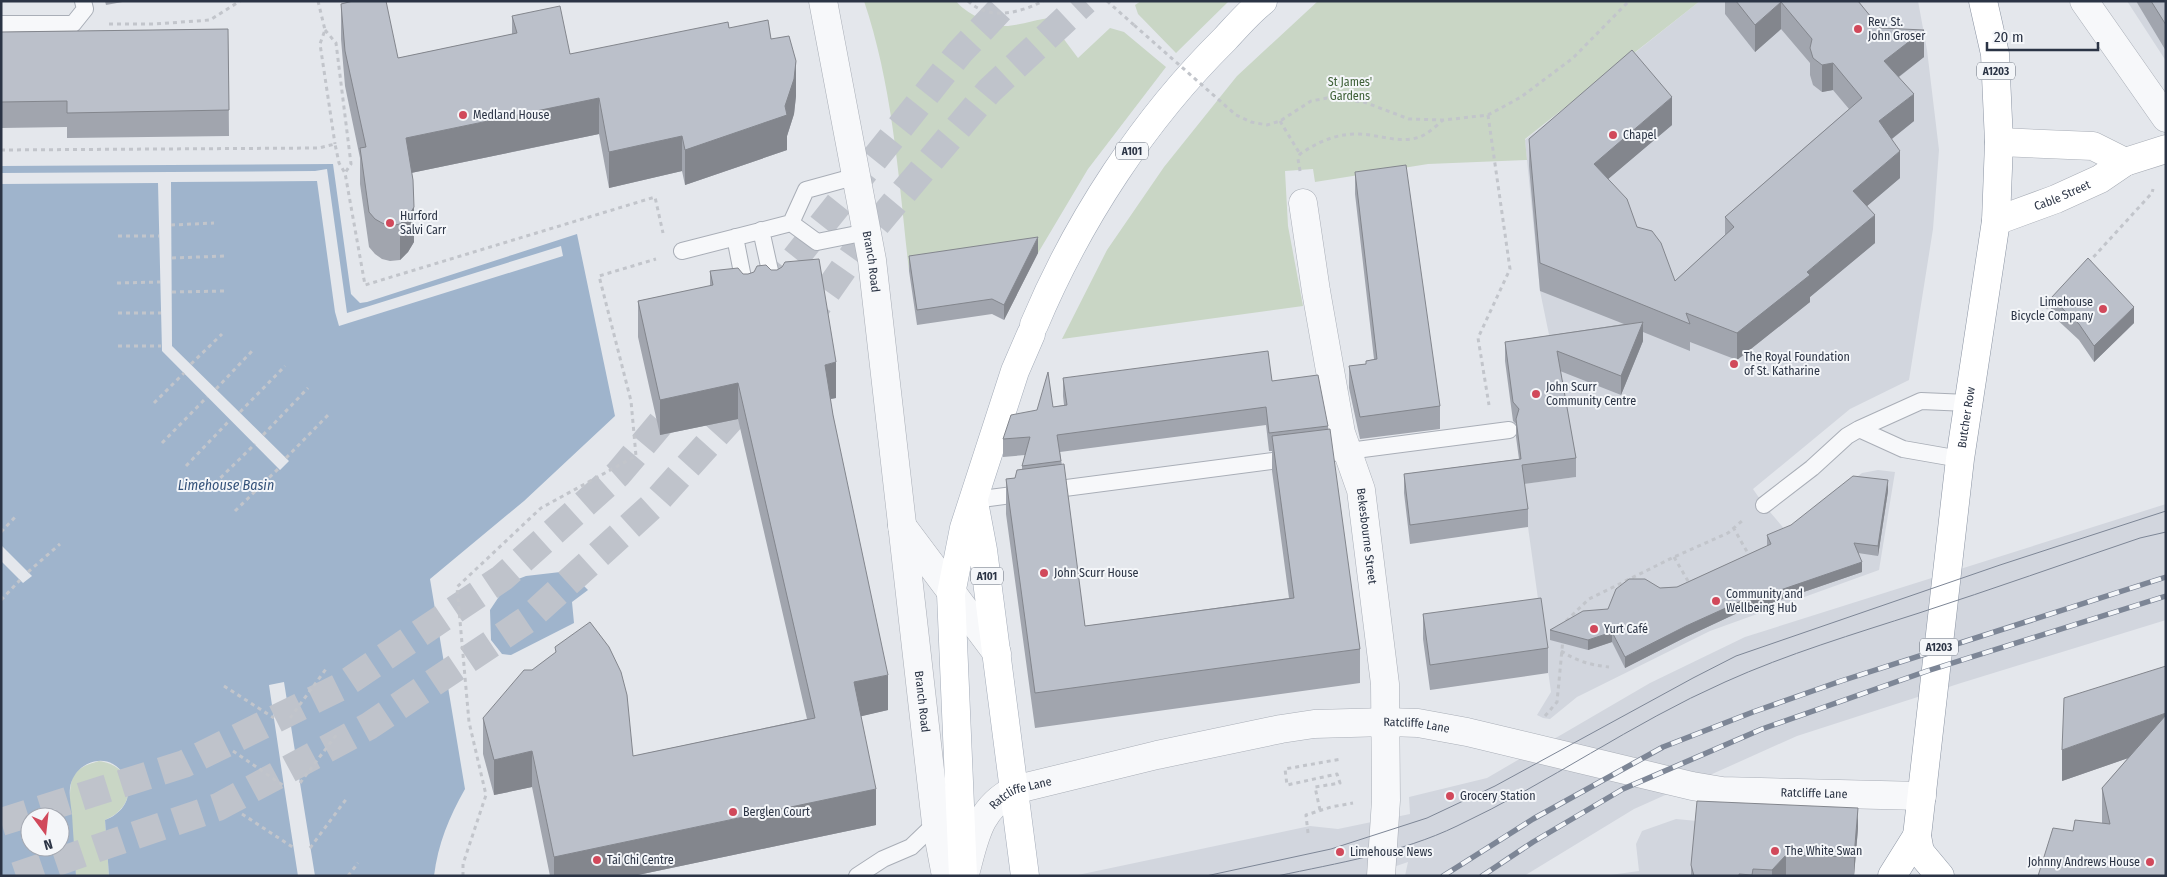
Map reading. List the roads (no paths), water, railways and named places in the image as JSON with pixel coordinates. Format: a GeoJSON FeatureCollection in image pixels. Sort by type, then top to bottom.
{"type":"FeatureCollection","features":[{"type":"Feature","properties":{"kind":"main road","name":"A101"},"geometry":{"type":"LineString","coordinates":[[964,876],[951,594],[964,528],[974,500],[985,458],[1012,379],[1048,291],[1091,211],[1140,139],[1198,66],[1263,1]]}},
{"type":"Feature","properties":{"kind":"main road","name":"Butcher Row"},"geometry":{"type":"LineString","coordinates":[[1940,876],[1920,852],[1917,836],[1960,459],[1996,221],[1999,142],[1995,54],[1983,1]]}},
{"type":"Feature","properties":{"kind":"main road"},"geometry":{"type":"LineString","coordinates":[[1999,142],[2093,146],[2126,162]]}},
{"type":"Feature","properties":{"kind":"main road","name":"Cable Street"},"geometry":{"type":"LineString","coordinates":[[1996,221],[2100,179],[2126,162],[2164,150]]}},
{"type":"Feature","properties":{"kind":"main road","name":"A101"},"geometry":{"type":"LineString","coordinates":[[974,500],[983,550],[996,653]]}},
{"type":"Feature","properties":{"kind":"main road","name":"Branch Road"},"geometry":{"type":"LineString","coordinates":[[996,653],[1025,876]]}},
{"type":"Feature","properties":{"kind":"main road","name":"Butcher Row"},"geometry":{"type":"LineString","coordinates":[[1892,876],[1917,836]]}},
{"type":"Feature","properties":{"kind":"street","name":"Branch Road"},"geometry":{"type":"LineString","coordinates":[[823,1],[867,232],[936,823],[946,876]]}},
{"type":"Feature","properties":{"kind":"street"},"geometry":{"type":"LineString","coordinates":[[2084,1],[2166,118]]}},
{"type":"Feature","properties":{"kind":"street","name":"Bekesbourne Street"},"geometry":{"type":"LineString","coordinates":[[1303,203],[1341,433],[1361,490],[1385,684],[1387,722],[1386,800],[1381,876]]}},
{"type":"Feature","properties":{"kind":"street","name":"Branch Road"},"geometry":{"type":"LineString","coordinates":[[901,525],[996,653]]}},
{"type":"Feature","properties":{"kind":"street","name":"Ratcliffe Lane"},"geometry":{"type":"LineString","coordinates":[[964,876],[979,824],[1000,797],[1014,790],[1148,757],[1281,729],[1314,724],[1418,723],[1525,745],[1692,786],[1722,791],[1922,796]]}},
{"type":"Feature","properties":{"kind":"lane"},"geometry":{"type":"LineString","coordinates":[[1,24],[73,24],[85,9],[83,1]]}},
{"type":"Feature","properties":{"kind":"lane"},"geometry":{"type":"LineString","coordinates":[[791,223],[806,190],[857,176]]}},
{"type":"Feature","properties":{"kind":"lane"},"geometry":{"type":"LineString","coordinates":[[682,251],[791,223],[817,242],[867,232]]}},
{"type":"Feature","properties":{"kind":"lane"},"geometry":{"type":"LineString","coordinates":[[762,230],[775,296]]}},
{"type":"Feature","properties":{"kind":"lane"},"geometry":{"type":"LineString","coordinates":[[735,237],[747,300]]}},
{"type":"Feature","properties":{"kind":"lane"},"geometry":{"type":"LineString","coordinates":[[1764,505],[1812,468],[1847,436],[1859,429],[1921,401],[1968,403]]}},
{"type":"Feature","properties":{"kind":"lane"},"geometry":{"type":"LineString","coordinates":[[1859,429],[1903,449],[1960,459]]}},
{"type":"Feature","properties":{"kind":"lane"},"geometry":{"type":"LineString","coordinates":[[974,500],[1502,432]]}},
{"type":"Feature","properties":{"kind":"lane"},"geometry":{"type":"LineString","coordinates":[[857,876],[883,859],[911,847],[936,823]]}},
{"type":"Feature","properties":{"kind":"water","name":"Limehouse Basin"},"geometry":{"type":"Polygon","coordinates":[[[333,164],[351,294],[360,303],[577,234],[615,416],[524,501],[430,579],[465,789],[445,831],[438,853],[434,876],[109,876],[105,820],[119,811],[127,800],[128,788],[125,776],[118,767],[107,762],[95,761],[81,768],[75,774],[70,788],[76,876],[1,876],[1,166],[333,164]]]}},
{"type":"Feature","properties":{"kind":"water"},"geometry":{"type":"Polygon","coordinates":[[[569,571],[588,590],[572,602],[574,623],[511,655],[502,654],[491,640],[490,610],[508,583],[526,576],[569,571]]]}},
{"type":"Feature","properties":{"kind":"tunnel"},"geometry":{"type":"LineString","coordinates":[[769,291],[960,52],[1008,1]]}},
{"type":"Feature","properties":{"kind":"tunnel"},"geometry":{"type":"LineString","coordinates":[[803,326],[865,238],[989,91],[1085,1]]}},
{"type":"Feature","properties":{"kind":"tunnel"},"geometry":{"type":"LineString","coordinates":[[16,876],[218,807],[369,726],[528,619],[652,506],[754,393]]}},
{"type":"Feature","properties":{"kind":"tunnel"},"geometry":{"type":"LineString","coordinates":[[1,822],[184,764],[340,687],[502,578],[618,474],[682,398]]}},
{"type":"Feature","properties":{"kind":"tram line"},"geometry":{"type":"LineString","coordinates":[[1206,876],[1331,849],[1427,818],[1495,786],[1736,656],[2000,565],[2166,511]]}},
{"type":"Feature","properties":{"kind":"tram line"},"geometry":{"type":"LineString","coordinates":[[1277,876],[1346,862],[1392,850],[1457,826],[1525,791],[1691,698],[1772,662],[2140,538],[2166,532]]}},
{"type":"Feature","properties":{"kind":"railway"},"geometry":{"type":"LineString","coordinates":[[1443,876],[1533,819],[1663,747],[1753,712],[1841,681],[2166,577]]}},
{"type":"Feature","properties":{"kind":"railway"},"geometry":{"type":"LineString","coordinates":[[1482,876],[1533,842],[1623,789],[1762,729],[1927,671],[2166,596]]}},
{"type":"Feature","properties":{"kind":"place","name":"Rev. St. John Groser"},"geometry":{"type":"Point","coordinates":[1858,29]}},
{"type":"Feature","properties":{"kind":"place","name":"Medland House"},"geometry":{"type":"Point","coordinates":[463,115]}},
{"type":"Feature","properties":{"kind":"place","name":"Chapel"},"geometry":{"type":"Point","coordinates":[1613,135]}},
{"type":"Feature","properties":{"kind":"place","name":"Hurford Salvi Carr"},"geometry":{"type":"Point","coordinates":[390,223]}},
{"type":"Feature","properties":{"kind":"place","name":"Limehouse Bicycle Company"},"geometry":{"type":"Point","coordinates":[2103,309]}},
{"type":"Feature","properties":{"kind":"place","name":"The Royal Foundation of St. Katharine"},"geometry":{"type":"Point","coordinates":[1734,364]}},
{"type":"Feature","properties":{"kind":"place","name":"John Scurr Community Centre"},"geometry":{"type":"Point","coordinates":[1536,394]}},
{"type":"Feature","properties":{"kind":"place","name":"John Scurr House"},"geometry":{"type":"Point","coordinates":[1044,573]}},
{"type":"Feature","properties":{"kind":"place","name":"Community and Wellbeing Hub"},"geometry":{"type":"Point","coordinates":[1716,601]}},
{"type":"Feature","properties":{"kind":"place","name":"Yurt Café"},"geometry":{"type":"Point","coordinates":[1594,629]}},
{"type":"Feature","properties":{"kind":"place","name":"Grocery Station"},"geometry":{"type":"Point","coordinates":[1450,796]}},
{"type":"Feature","properties":{"kind":"place","name":"Berglen Court"},"geometry":{"type":"Point","coordinates":[733,812]}},
{"type":"Feature","properties":{"kind":"place","name":"The White Swan"},"geometry":{"type":"Point","coordinates":[1775,851]}},
{"type":"Feature","properties":{"kind":"place","name":"Limehouse News"},"geometry":{"type":"Point","coordinates":[1340,852]}},
{"type":"Feature","properties":{"kind":"place","name":"Tai Chi Centre"},"geometry":{"type":"Point","coordinates":[597,860]}},
{"type":"Feature","properties":{"kind":"place","name":"Johnny Andrews House"},"geometry":{"type":"Point","coordinates":[2150,862]}},
{"type":"Feature","properties":{"kind":"park label","name":"St James' Gardens"},"geometry":{"type":"Point","coordinates":[1350,89]}}]}
